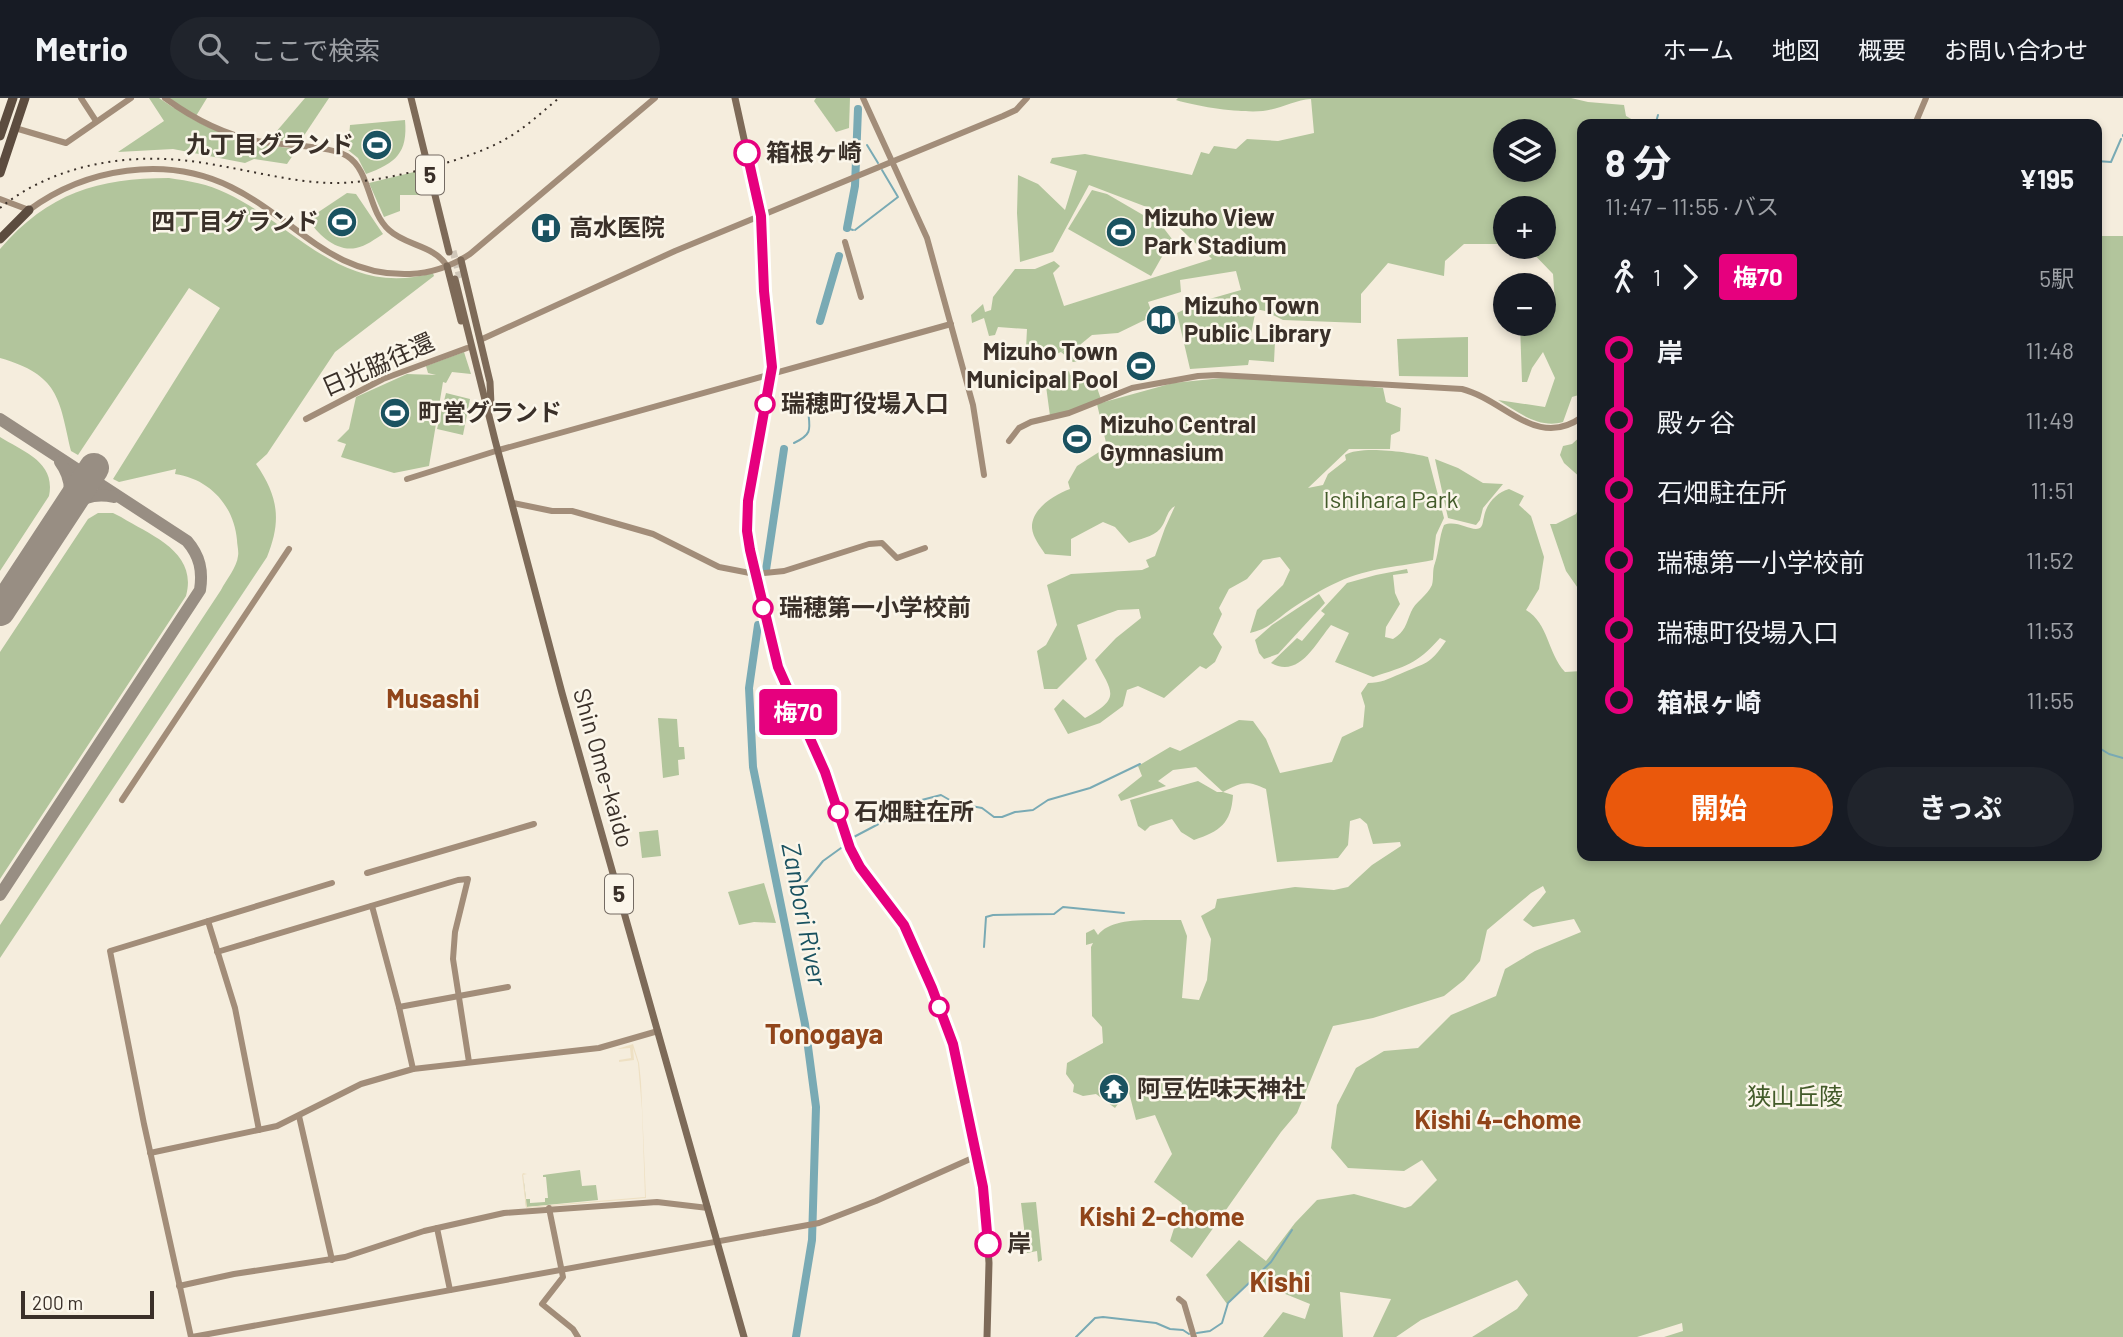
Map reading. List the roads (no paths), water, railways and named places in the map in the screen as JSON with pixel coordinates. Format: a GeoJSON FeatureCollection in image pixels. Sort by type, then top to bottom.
{"type":"FeatureCollection","features":[{"type":"Feature","properties":{"kind":"highway"},"geometry":{"type":"LineString","coordinates":[[0,121],[10,98]]}},
{"type":"Feature","properties":{"kind":"highway"},"geometry":{"type":"LineString","coordinates":[[0,136],[10,98]]}},
{"type":"Feature","properties":{"kind":"highway"},"geometry":{"type":"LineString","coordinates":[[0,173],[23,98]]}},
{"type":"Feature","properties":{"kind":"highway"},"geometry":{"type":"LineString","coordinates":[[0,155],[23,98]]}},
{"type":"Feature","properties":{"kind":"highway"},"geometry":{"type":"LineString","coordinates":[[0,237],[29,210]]}},
{"type":"Feature","properties":{"kind":"main road","name":"5"},"geometry":{"type":"LineString","coordinates":[[413,98],[451,252]]}},
{"type":"Feature","properties":{"kind":"main road"},"geometry":{"type":"LineString","coordinates":[[735,98],[761,216],[771,374],[747,513],[748,540],[778,667],[825,772],[850,848],[860,867],[902,923],[934,993],[953,1046],[983,1187],[989,1258],[987,1337]]}},
{"type":"Feature","properties":{"kind":"main road"},"geometry":{"type":"LineString","coordinates":[[461,260],[490,383],[489,407]]}},
{"type":"Feature","properties":{"kind":"main road"},"geometry":{"type":"LineString","coordinates":[[447,266],[480,396],[489,407]]}},
{"type":"Feature","properties":{"kind":"main road","name":"Shin Ome-kaido"},"geometry":{"type":"LineString","coordinates":[[458,278],[562,693],[744,1337]]}},
{"type":"Feature","properties":{"kind":"street"},"geometry":{"type":"LineString","coordinates":[[81,98],[96,121]]}},
{"type":"Feature","properties":{"kind":"street"},"geometry":{"type":"LineString","coordinates":[[15,128],[63,143],[131,98]]}},
{"type":"Feature","properties":{"kind":"street"},"geometry":{"type":"LineString","coordinates":[[166,98],[194,117],[231,134],[261,142],[339,152],[347,156],[359,168],[374,209],[384,225],[403,240],[436,253],[447,266]]}},
{"type":"Feature","properties":{"kind":"street"},"geometry":{"type":"LineString","coordinates":[[0,199],[29,210],[63,189],[112,173],[146,169],[184,173],[212,179],[253,199],[326,251],[354,266],[372,271],[417,273],[461,260],[655,98]]}},
{"type":"Feature","properties":{"kind":"street"},"geometry":{"type":"LineString","coordinates":[[863,98],[926,238],[973,405],[984,474]]}},
{"type":"Feature","properties":{"kind":"street"},"geometry":{"type":"LineString","coordinates":[[480,340],[675,251],[1003,116],[1016,110],[1027,98]]}},
{"type":"Feature","properties":{"kind":"street"},"geometry":{"type":"LineString","coordinates":[[1917,119],[1926,98]]}},
{"type":"Feature","properties":{"kind":"street"},"geometry":{"type":"LineString","coordinates":[[845,242],[861,297]]}},
{"type":"Feature","properties":{"kind":"street"},"geometry":{"type":"LineString","coordinates":[[407,479],[499,450],[951,324]]}},
{"type":"Feature","properties":{"kind":"street","name":"日光脇往還"},"geometry":{"type":"LineString","coordinates":[[306,419],[383,379],[467,348]]}},
{"type":"Feature","properties":{"kind":"street"},"geometry":{"type":"LineString","coordinates":[[1009,441],[1014,433],[1025,425],[1069,413],[1132,388],[1218,375],[1462,389],[1486,398],[1536,427],[1566,427],[1577,420]]}},
{"type":"Feature","properties":{"kind":"street"},"geometry":{"type":"LineString","coordinates":[[513,503],[552,511],[572,511],[653,534],[715,565],[755,574],[784,571],[869,544],[882,543],[897,558],[925,548]]}},
{"type":"Feature","properties":{"kind":"street"},"geometry":{"type":"LineString","coordinates":[[122,800],[289,549]]}},
{"type":"Feature","properties":{"kind":"street"},"geometry":{"type":"LineString","coordinates":[[368,873],[534,824]]}},
{"type":"Feature","properties":{"kind":"street"},"geometry":{"type":"LineString","coordinates":[[217,952],[468,879],[453,959],[469,1062]]}},
{"type":"Feature","properties":{"kind":"street"},"geometry":{"type":"LineString","coordinates":[[332,883],[111,949],[109,954],[191,1337],[819,1223],[883,1198],[976,1156]]}},
{"type":"Feature","properties":{"kind":"street"},"geometry":{"type":"LineString","coordinates":[[372,906],[413,1069]]}},
{"type":"Feature","properties":{"kind":"street"},"geometry":{"type":"LineString","coordinates":[[208,921],[235,1008],[258,1130]]}},
{"type":"Feature","properties":{"kind":"street"},"geometry":{"type":"LineString","coordinates":[[399,1007],[508,988]]}},
{"type":"Feature","properties":{"kind":"street"},"geometry":{"type":"LineString","coordinates":[[150,1153],[258,1130],[299,1116],[361,1084],[413,1069],[600,1048],[658,1031]]}},
{"type":"Feature","properties":{"kind":"street"},"geometry":{"type":"LineString","coordinates":[[299,1116],[332,1260]]}},
{"type":"Feature","properties":{"kind":"street"},"geometry":{"type":"LineString","coordinates":[[179,1286],[234,1274],[332,1260],[437,1228],[495,1214],[657,1202],[708,1208]]}},
{"type":"Feature","properties":{"kind":"street"},"geometry":{"type":"LineString","coordinates":[[549,1208],[562,1270],[561,1279],[542,1304],[573,1329],[578,1337]]}},
{"type":"Feature","properties":{"kind":"street"},"geometry":{"type":"LineString","coordinates":[[437,1228],[450,1290]]}},
{"type":"Feature","properties":{"kind":"street"},"geometry":{"type":"LineString","coordinates":[[1179,1299],[1184,1303],[1194,1337]]}},
{"type":"Feature","properties":{"kind":"waterway","name":"Zanbori River"},"geometry":{"type":"LineString","coordinates":[[847,228],[855,186],[858,109]]}},
{"type":"Feature","properties":{"kind":"waterway"},"geometry":{"type":"LineString","coordinates":[[1657,119],[1658,115]]}},
{"type":"Feature","properties":{"kind":"waterway"},"geometry":{"type":"LineString","coordinates":[[2102,161],[2111,162],[2121,139]]}},
{"type":"Feature","properties":{"kind":"waterway"},"geometry":{"type":"LineString","coordinates":[[867,145],[878,163]]}},
{"type":"Feature","properties":{"kind":"waterway"},"geometry":{"type":"LineString","coordinates":[[855,230],[898,197],[882,170]]}},
{"type":"Feature","properties":{"kind":"waterway","name":"Zanbori River"},"geometry":{"type":"LineString","coordinates":[[847,228],[853,230]]}},
{"type":"Feature","properties":{"kind":"waterway","name":"Zanbori River"},"geometry":{"type":"LineString","coordinates":[[820,321],[839,256]]}},
{"type":"Feature","properties":{"kind":"waterway"},"geometry":{"type":"LineString","coordinates":[[825,399],[842,401]]}},
{"type":"Feature","properties":{"kind":"waterway"},"geometry":{"type":"LineString","coordinates":[[794,443],[807,434],[808,410],[819,403]]}},
{"type":"Feature","properties":{"kind":"waterway","name":"Zanbori River"},"geometry":{"type":"LineString","coordinates":[[766,570],[784,449]]}},
{"type":"Feature","properties":{"kind":"waterway","name":"Zanbori River"},"geometry":{"type":"LineString","coordinates":[[758,625],[749,688],[753,767],[805,1024],[816,1107],[812,1240],[796,1337]]}},
{"type":"Feature","properties":{"kind":"waterway"},"geometry":{"type":"LineString","coordinates":[[2102,750],[2123,758]]}},
{"type":"Feature","properties":{"kind":"waterway"},"geometry":{"type":"LineString","coordinates":[[899,811],[910,803],[941,795],[955,803],[982,808],[994,817],[1002,817],[1033,810],[1048,800],[1090,788],[1140,764]]}},
{"type":"Feature","properties":{"kind":"waterway"},"geometry":{"type":"LineString","coordinates":[[850,839],[888,819]]}},
{"type":"Feature","properties":{"kind":"waterway"},"geometry":{"type":"LineString","coordinates":[[802,887],[823,861],[841,848]]}},
{"type":"Feature","properties":{"kind":"waterway"},"geometry":{"type":"LineString","coordinates":[[984,947],[986,917],[993,915],[1054,914],[1063,907],[1124,913]]}},
{"type":"Feature","properties":{"kind":"waterway"},"geometry":{"type":"LineString","coordinates":[[1197,1333],[1210,1331],[1222,1323],[1228,1303],[1271,1262],[1292,1230]]}},
{"type":"Feature","properties":{"kind":"waterway"},"geometry":{"type":"LineString","coordinates":[[1076,1337],[1095,1318],[1103,1317],[1156,1323],[1189,1334]]}},
{"type":"Feature","properties":{"kind":"tunnel"},"geometry":{"type":"LineString","coordinates":[[453,251],[460,278]]}},
{"type":"Feature","properties":{"kind":"railway"},"geometry":{"type":"LineString","coordinates":[[0,208],[21,193],[68,171],[119,161],[172,159],[329,183],[393,176],[443,164],[487,148],[519,131],[559,98]]}},
{"type":"Feature","properties":{"kind":"place","name":"九丁目グランド"},"geometry":{"type":"Point","coordinates":[377,145]}},
{"type":"Feature","properties":{"kind":"place","name":"箱根ヶ崎"},"geometry":{"type":"Point","coordinates":[747,153]}},
{"type":"Feature","properties":{"kind":"place","name":"四丁目グランド"},"geometry":{"type":"Point","coordinates":[342,222]}},
{"type":"Feature","properties":{"kind":"place","name":"高水医院"},"geometry":{"type":"Point","coordinates":[546,228]}},
{"type":"Feature","properties":{"kind":"place","name":"Mizuho View Park Stadium"},"geometry":{"type":"Point","coordinates":[1121,232]}},
{"type":"Feature","properties":{"kind":"place","name":"Mizuho Town Public Library"},"geometry":{"type":"Point","coordinates":[1161,320]}},
{"type":"Feature","properties":{"kind":"place","name":"Mizuho Town Municipal Pool"},"geometry":{"type":"Point","coordinates":[1141,366]}},
{"type":"Feature","properties":{"kind":"place","name":"瑞穂町役場入口"},"geometry":{"type":"Point","coordinates":[765,404]}},
{"type":"Feature","properties":{"kind":"place","name":"町営グランド"},"geometry":{"type":"Point","coordinates":[395,413]}},
{"type":"Feature","properties":{"kind":"place","name":"Mizuho Central Gymnasium"},"geometry":{"type":"Point","coordinates":[1077,439]}},
{"type":"Feature","properties":{"kind":"place","name":"瑞穂第一小学校前"},"geometry":{"type":"Point","coordinates":[763,608]}},
{"type":"Feature","properties":{"kind":"place","name":"石畑駐在所"},"geometry":{"type":"Point","coordinates":[838,812]}},
{"type":"Feature","properties":{"kind":"place","name":"阿豆佐味天神社"},"geometry":{"type":"Point","coordinates":[1114,1089]}},
{"type":"Feature","properties":{"kind":"place","name":"岸"},"geometry":{"type":"Point","coordinates":[988,1244]}},
{"type":"Feature","properties":{"kind":"district","name":"Musashi"},"geometry":{"type":"Point","coordinates":[433,699]}},
{"type":"Feature","properties":{"kind":"district","name":"Tonogaya"},"geometry":{"type":"Point","coordinates":[824,1034]}},
{"type":"Feature","properties":{"kind":"district","name":"Kishi 4-chome"},"geometry":{"type":"Point","coordinates":[1498,1120]}},
{"type":"Feature","properties":{"kind":"district","name":"Kishi 2-chome"},"geometry":{"type":"Point","coordinates":[1162,1217]}},
{"type":"Feature","properties":{"kind":"district","name":"Kishi"},"geometry":{"type":"Point","coordinates":[1280,1282]}},
{"type":"Feature","properties":{"kind":"park label","name":"Ishihara Park"},"geometry":{"type":"Point","coordinates":[1391,500]}},
{"type":"Feature","properties":{"kind":"park label","name":"狭山丘陵"},"geometry":{"type":"Point","coordinates":[1795,1097]}}]}
